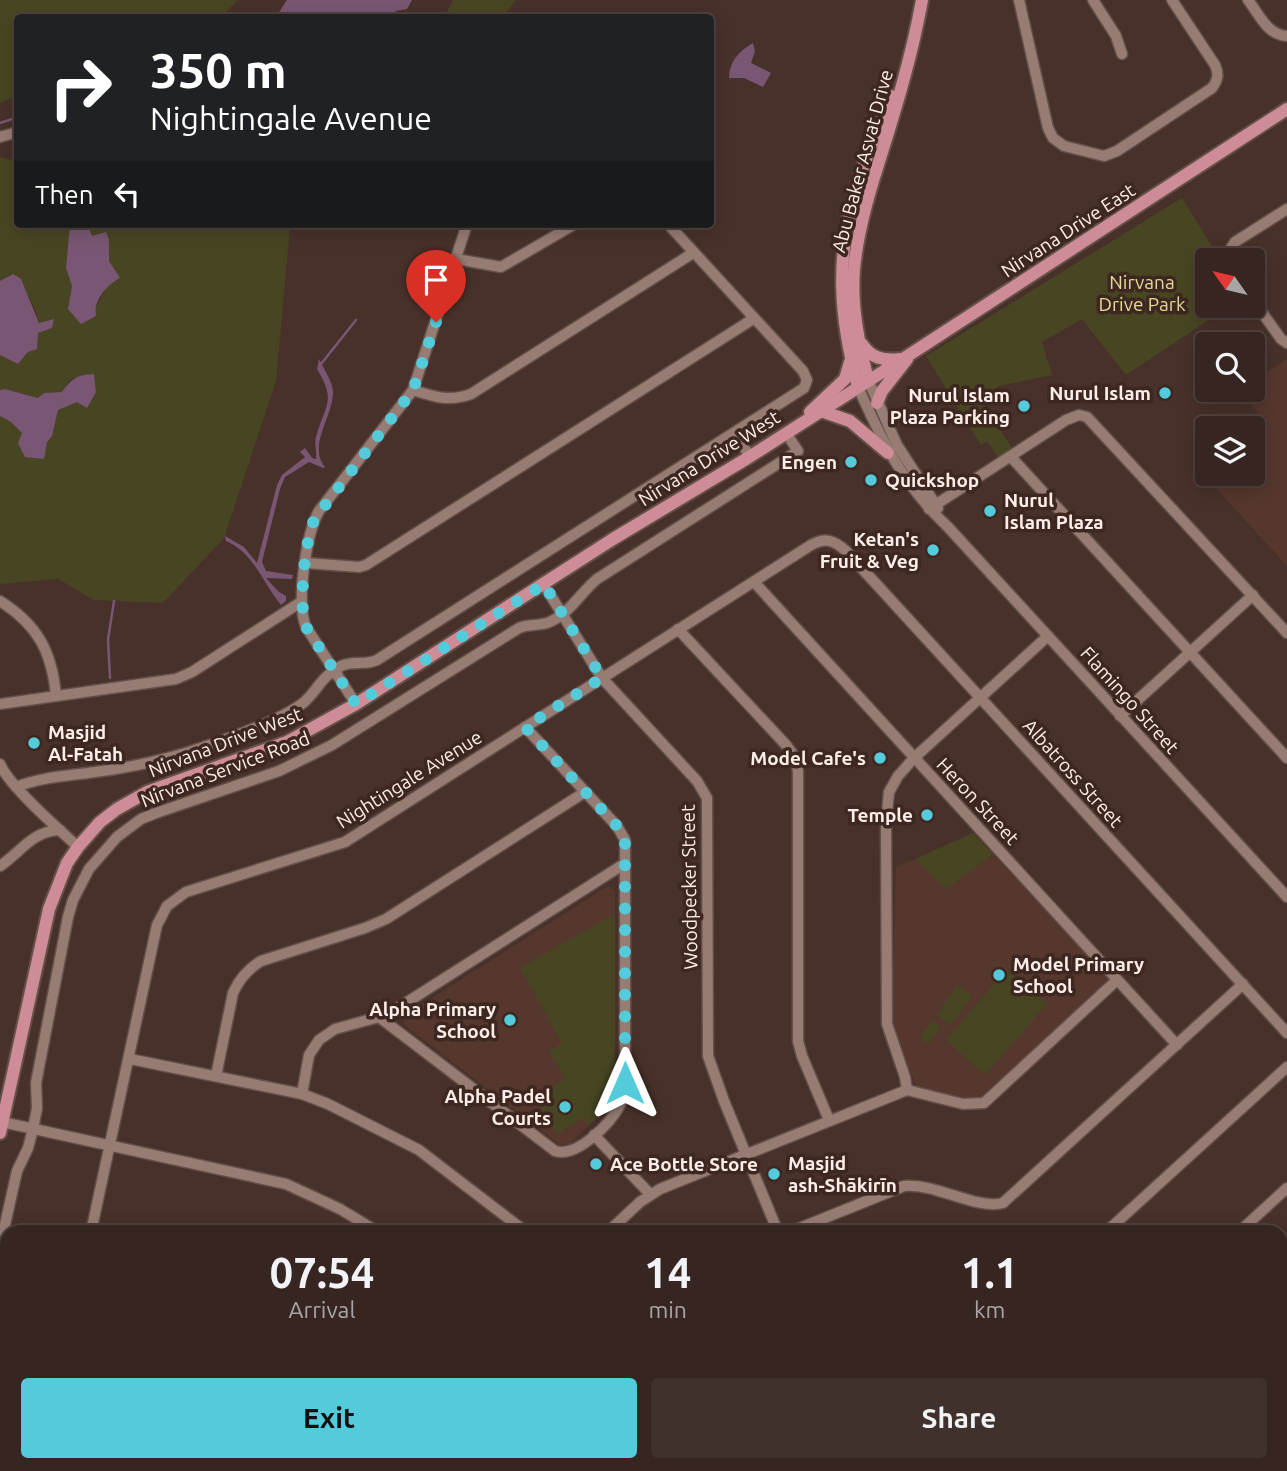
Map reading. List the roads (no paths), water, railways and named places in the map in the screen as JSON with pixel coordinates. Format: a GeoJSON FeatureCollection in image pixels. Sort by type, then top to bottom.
{"type":"FeatureCollection","features":[{"type":"Feature","properties":{"kind":"main road","name":"Abu Baker Asvat Drive"},"geometry":{"type":"LineString","coordinates":[[863,384],[853,270],[859,232],[915,36],[922,0]]}},
{"type":"Feature","properties":{"kind":"main road","name":"Abu Baker Asvat Drive"},"geometry":{"type":"LineString","coordinates":[[863,384],[850,359],[843,324],[841,291],[844,245],[859,178],[915,36]]}},
{"type":"Feature","properties":{"kind":"main road","name":"Nirvana Drive East"},"geometry":{"type":"LineString","coordinates":[[863,384],[1287,109]]}},
{"type":"Feature","properties":{"kind":"main road"},"geometry":{"type":"LineString","coordinates":[[858,337],[865,350],[880,359],[905,357]]}},
{"type":"Feature","properties":{"kind":"main road"},"geometry":{"type":"LineString","coordinates":[[877,403],[905,357]]}},
{"type":"Feature","properties":{"kind":"main road"},"geometry":{"type":"LineString","coordinates":[[791,430],[845,379],[850,359]]}},
{"type":"Feature","properties":{"kind":"main road","name":"Nirvana Drive West"},"geometry":{"type":"LineString","coordinates":[[1,1128],[49,909],[59,880],[78,847],[100,822],[133,799],[287,742],[356,704],[863,384]]}},
{"type":"Feature","properties":{"kind":"main road"},"geometry":{"type":"LineString","coordinates":[[821,411],[850,421],[888,453]]}},
{"type":"Feature","properties":{"kind":"street"},"geometry":{"type":"LineString","coordinates":[[1019,0],[1050,134],[1064,146],[1104,156],[1117,151],[1216,83],[1218,76],[1215,65],[1176,1]]}},
{"type":"Feature","properties":{"kind":"street"},"geometry":{"type":"LineString","coordinates":[[1093,0],[1116,36],[1122,54]]}},
{"type":"Feature","properties":{"kind":"street"},"geometry":{"type":"LineString","coordinates":[[1248,0],[1268,27],[1275,33],[1287,36]]}},
{"type":"Feature","properties":{"kind":"street"},"geometry":{"type":"LineString","coordinates":[[1231,248],[1235,242],[1287,209]]}},
{"type":"Feature","properties":{"kind":"street"},"geometry":{"type":"LineString","coordinates":[[356,704],[306,627],[301,602],[309,535],[314,520],[413,390],[466,228]]}},
{"type":"Feature","properties":{"kind":"street"},"geometry":{"type":"LineString","coordinates":[[456,259],[501,267],[568,228]]}},
{"type":"Feature","properties":{"kind":"street"},"geometry":{"type":"LineString","coordinates":[[334,671],[348,663],[369,663],[377,660],[800,391],[807,380],[803,371],[752,319],[671,228]]}},
{"type":"Feature","properties":{"kind":"street"},"geometry":{"type":"LineString","coordinates":[[413,390],[443,399],[471,394],[693,253]]}},
{"type":"Feature","properties":{"kind":"street"},"geometry":{"type":"LineString","coordinates":[[1265,317],[1287,343]]}},
{"type":"Feature","properties":{"kind":"street"},"geometry":{"type":"LineString","coordinates":[[306,563],[366,565],[752,319]]}},
{"type":"Feature","properties":{"kind":"street","name":"Flamingo Street"},"geometry":{"type":"LineString","coordinates":[[863,384],[877,403],[932,507]]}},
{"type":"Feature","properties":{"kind":"street","name":"Flamingo Street"},"geometry":{"type":"LineString","coordinates":[[863,384],[888,453],[948,527],[1287,897]]}},
{"type":"Feature","properties":{"kind":"street"},"geometry":{"type":"LineString","coordinates":[[932,507],[1066,420],[1079,415],[1092,421],[1287,633]]}},
{"type":"Feature","properties":{"kind":"street","name":"Nirvana Service Road"},"geometry":{"type":"LineString","coordinates":[[5,1225],[17,1171],[28,1149],[33,1129],[37,1108],[36,1083],[68,918],[79,886],[89,869],[117,837],[156,813],[279,771],[323,750],[519,628],[529,624],[547,623],[580,600],[597,579],[798,451],[791,430]]}},
{"type":"Feature","properties":{"kind":"street"},"geometry":{"type":"LineString","coordinates":[[734,433],[750,456]]}},
{"type":"Feature","properties":{"kind":"street"},"geometry":{"type":"LineString","coordinates":[[1011,457],[1287,758]]}},
{"type":"Feature","properties":{"kind":"street","name":"Nightingale Avenue"},"geometry":{"type":"LineString","coordinates":[[93,1225],[157,925],[167,906],[175,899],[201,887],[345,842],[811,545],[822,540],[831,540]]}},
{"type":"Feature","properties":{"kind":"street","name":"Albatross Street"},"geometry":{"type":"LineString","coordinates":[[831,540],[846,551],[1287,1033]]}},
{"type":"Feature","properties":{"kind":"street","name":"Heron Street"},"geometry":{"type":"LineString","coordinates":[[754,582],[1177,1045]]}},
{"type":"Feature","properties":{"kind":"street","name":"Woodpecker Street"},"geometry":{"type":"LineString","coordinates":[[544,584],[602,678],[697,781],[707,798],[708,1056],[775,1225]]}},
{"type":"Feature","properties":{"kind":"street"},"geometry":{"type":"LineString","coordinates":[[1121,716],[1252,595]]}},
{"type":"Feature","properties":{"kind":"street"},"geometry":{"type":"LineString","coordinates":[[0,601],[18,612],[42,641],[54,669],[56,696]]}},
{"type":"Feature","properties":{"kind":"street"},"geometry":{"type":"LineString","coordinates":[[0,705],[167,681],[183,676],[301,602]]}},
{"type":"Feature","properties":{"kind":"street"},"geometry":{"type":"LineString","coordinates":[[678,629],[796,759],[798,1041],[829,1120]]}},
{"type":"Feature","properties":{"kind":"street"},"geometry":{"type":"LineString","coordinates":[[907,1090],[887,1024],[887,797],[891,786],[915,758],[1048,636]]}},
{"type":"Feature","properties":{"kind":"street","name":"Nirvana Service Road"},"geometry":{"type":"LineString","coordinates":[[16,786],[39,779],[144,764],[246,731],[304,702],[318,683],[334,671]]}},
{"type":"Feature","properties":{"kind":"street"},"geometry":{"type":"LineString","coordinates":[[379,1017],[559,1153],[568,1153],[594,1135],[618,1108],[624,1091],[623,835],[525,727]]}},
{"type":"Feature","properties":{"kind":"street"},"geometry":{"type":"LineString","coordinates":[[0,764],[3,772],[16,786],[78,847]]}},
{"type":"Feature","properties":{"kind":"street"},"geometry":{"type":"LineString","coordinates":[[216,1076],[233,993],[251,967],[261,961],[386,919],[585,792]]}},
{"type":"Feature","properties":{"kind":"street"},"geometry":{"type":"LineString","coordinates":[[0,866],[36,835],[46,830],[60,830]]}},
{"type":"Feature","properties":{"kind":"street"},"geometry":{"type":"LineString","coordinates":[[302,1094],[309,1055],[319,1040],[335,1029],[379,1017],[401,1006],[624,864]]}},
{"type":"Feature","properties":{"kind":"street"},"geometry":{"type":"LineString","coordinates":[[616,1225],[650,1194],[907,1090],[963,1104],[984,1102],[1117,979]]}},
{"type":"Feature","properties":{"kind":"street"},"geometry":{"type":"LineString","coordinates":[[807,1225],[904,1186],[921,1185],[984,1203],[1003,1203],[1243,985]]}},
{"type":"Feature","properties":{"kind":"street"},"geometry":{"type":"LineString","coordinates":[[130,1059],[302,1094],[328,1104],[419,1150],[517,1225]]}},
{"type":"Feature","properties":{"kind":"street"},"geometry":{"type":"LineString","coordinates":[[1113,1225],[1287,1067]]}},
{"type":"Feature","properties":{"kind":"street"},"geometry":{"type":"LineString","coordinates":[[1,1128],[33,1129],[286,1184],[340,1209],[366,1225]]}},
{"type":"Feature","properties":{"kind":"street"},"geometry":{"type":"LineString","coordinates":[[594,1135],[650,1194]]}},
{"type":"Feature","properties":{"kind":"street"},"geometry":{"type":"LineString","coordinates":[[1247,1225],[1287,1188]]}},
{"type":"Feature","properties":{"kind":"waterway"},"geometry":{"type":"LineString","coordinates":[[0,123],[14,118]]}},
{"type":"Feature","properties":{"kind":"waterway"},"geometry":{"type":"LineString","coordinates":[[321,364],[356,320]]}},
{"type":"Feature","properties":{"kind":"waterway"},"geometry":{"type":"LineString","coordinates":[[110,678],[108,640],[114,601]]}},
{"type":"Feature","properties":{"kind":"place","name":"Nurul Islam"},"geometry":{"type":"Point","coordinates":[1165,393]}},
{"type":"Feature","properties":{"kind":"place","name":"Nurul Islam Plaza Parking"},"geometry":{"type":"Point","coordinates":[1024,406]}},
{"type":"Feature","properties":{"kind":"place","name":"Engen"},"geometry":{"type":"Point","coordinates":[851,462]}},
{"type":"Feature","properties":{"kind":"place","name":"Quickshop"},"geometry":{"type":"Point","coordinates":[871,480]}},
{"type":"Feature","properties":{"kind":"place","name":"Nurul Islam Plaza"},"geometry":{"type":"Point","coordinates":[990,511]}},
{"type":"Feature","properties":{"kind":"place","name":"Ketan's Fruit & Veg"},"geometry":{"type":"Point","coordinates":[933,550]}},
{"type":"Feature","properties":{"kind":"place","name":"Masjid Al-Fatah"},"geometry":{"type":"Point","coordinates":[34,743]}},
{"type":"Feature","properties":{"kind":"place","name":"Model Cafe's"},"geometry":{"type":"Point","coordinates":[880,758]}},
{"type":"Feature","properties":{"kind":"place","name":"Temple"},"geometry":{"type":"Point","coordinates":[927,815]}},
{"type":"Feature","properties":{"kind":"place","name":"Model Primary School"},"geometry":{"type":"Point","coordinates":[999,975]}},
{"type":"Feature","properties":{"kind":"place","name":"Alpha Primary School"},"geometry":{"type":"Point","coordinates":[510,1020]}},
{"type":"Feature","properties":{"kind":"place","name":"Alpha Padel Courts"},"geometry":{"type":"Point","coordinates":[565,1107]}},
{"type":"Feature","properties":{"kind":"place","name":"Ace Bottle Store"},"geometry":{"type":"Point","coordinates":[596,1164]}},
{"type":"Feature","properties":{"kind":"place","name":"Masjid ash-Shākirīn"},"geometry":{"type":"Point","coordinates":[774,1174]}},
{"type":"Feature","properties":{"kind":"park label","name":"Nirvana Drive Park"},"geometry":{"type":"Point","coordinates":[1142,293]}}]}
